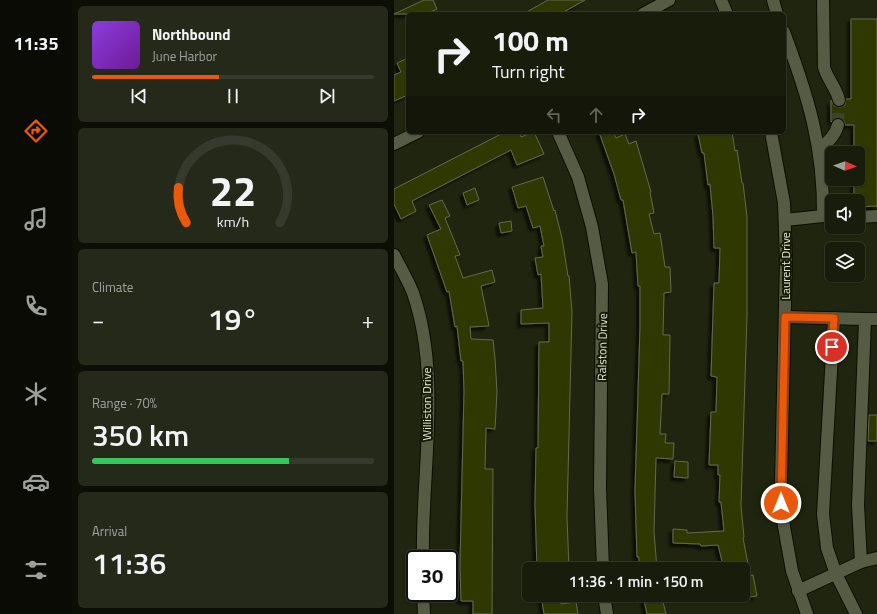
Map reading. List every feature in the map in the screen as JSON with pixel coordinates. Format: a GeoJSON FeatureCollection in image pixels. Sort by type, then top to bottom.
{"type":"FeatureCollection","features":[{"type":"Feature","properties":{"kind":"street"},"geometry":{"type":"LineString","coordinates":[[647,12],[669,0]]}},
{"type":"Feature","properties":{"kind":"street"},"geometry":{"type":"LineString","coordinates":[[720,0],[726,12]]}},
{"type":"Feature","properties":{"kind":"street"},"geometry":{"type":"LineString","coordinates":[[773,0],[776,12]]}},
{"type":"Feature","properties":{"kind":"street"},"geometry":{"type":"LineString","coordinates":[[824,0],[824,67],[827,76],[836,88],[839,100]]}},
{"type":"Feature","properties":{"kind":"street"},"geometry":{"type":"LineString","coordinates":[[786,38],[810,110],[819,149],[825,199]]}},
{"type":"Feature","properties":{"kind":"street"},"geometry":{"type":"LineString","coordinates":[[819,149],[829,142],[836,133],[838,125]]}},
{"type":"Feature","properties":{"kind":"street"},"geometry":{"type":"LineString","coordinates":[[394,144],[414,134]]}},
{"type":"Feature","properties":{"kind":"street","name":"Ralston Drive"},"geometry":{"type":"LineString","coordinates":[[559,134],[578,177],[592,226],[602,284],[600,488],[603,562]]}},
{"type":"Feature","properties":{"kind":"street","name":"Laurent Drive"},"geometry":{"type":"LineString","coordinates":[[772,134],[784,202],[786,260],[781,503],[787,550],[798,591],[807,614]]}},
{"type":"Feature","properties":{"kind":"street"},"geometry":{"type":"LineString","coordinates":[[785,220],[825,216]]}},
{"type":"Feature","properties":{"kind":"street"},"geometry":{"type":"LineString","coordinates":[[865,217],[877,216]]}},
{"type":"Feature","properties":{"kind":"street","name":"Williston Drive"},"geometry":{"type":"LineString","coordinates":[[394,255],[413,293],[423,332],[428,376],[423,550]]}},
{"type":"Feature","properties":{"kind":"street"},"geometry":{"type":"LineString","coordinates":[[785,317],[871,319],[858,506],[861,562]]}},
{"type":"Feature","properties":{"kind":"street"},"geometry":{"type":"LineString","coordinates":[[834,318],[823,514],[827,548],[836,574],[856,614]]}},
{"type":"Feature","properties":{"kind":"street"},"geometry":{"type":"LineString","coordinates":[[798,591],[861,562],[877,558]]}},
{"type":"Feature","properties":{"kind":"street"},"geometry":{"type":"LineString","coordinates":[[423,602],[424,614]]}},
{"type":"Feature","properties":{"kind":"street"},"geometry":{"type":"LineString","coordinates":[[605,602],[607,614]]}},
{"type":"Feature","properties":{"kind":"building"},"geometry":{"type":"Polygon","coordinates":[[[424,0],[433,0],[437,9],[430,12],[406,12],[406,14],[394,14],[424,0]]]}},
{"type":"Feature","properties":{"kind":"building"},"geometry":{"type":"Polygon","coordinates":[[[548,0],[585,0],[564,12],[527,12],[548,0]]]}},
{"type":"Feature","properties":{"kind":"building"},"geometry":{"type":"Polygon","coordinates":[[[851,19],[877,19],[877,206],[865,207],[865,194],[854,194],[854,186],[865,186],[865,146],[854,146],[854,125],[845,125],[844,120],[840,118],[836,118],[831,122],[831,100],[834,106],[841,107],[845,105],[846,99],[851,99],[851,19]]]}},
{"type":"Feature","properties":{"kind":"building"},"geometry":{"type":"Polygon","coordinates":[[[406,59],[406,96],[394,101],[394,75],[401,72],[397,63],[406,59]]]}},
{"type":"Feature","properties":{"kind":"building"},"geometry":{"type":"Polygon","coordinates":[[[501,134],[520,134],[521,137],[529,134],[535,134],[544,154],[517,165],[511,150],[412,201],[416,211],[401,219],[394,204],[394,189],[501,134]]]}},
{"type":"Feature","properties":{"kind":"building"},"geometry":{"type":"Polygon","coordinates":[[[600,134],[614,134],[616,138],[625,134],[629,144],[636,141],[651,192],[654,213],[649,214],[654,234],[660,233],[665,267],[670,267],[671,292],[664,293],[663,335],[670,335],[669,394],[662,394],[660,434],[666,434],[665,443],[674,443],[673,459],[656,458],[654,532],[656,562],[639,562],[639,557],[637,557],[635,491],[640,286],[638,286],[636,252],[632,253],[623,200],[621,200],[614,174],[600,134]]]}},
{"type":"Feature","properties":{"kind":"building"},"geometry":{"type":"Polygon","coordinates":[[[698,134],[732,134],[743,183],[747,217],[747,316],[741,506],[743,538],[748,562],[722,562],[718,545],[701,546],[700,544],[673,543],[673,529],[687,530],[687,533],[724,531],[721,502],[719,502],[720,475],[718,475],[718,465],[709,465],[711,412],[716,412],[717,377],[711,376],[714,283],[719,283],[720,248],[714,248],[710,184],[708,185],[704,153],[702,153],[698,134]]]}},
{"type":"Feature","properties":{"kind":"building"},"geometry":{"type":"Polygon","coordinates":[[[543,177],[554,211],[555,210],[569,276],[572,312],[567,517],[569,562],[537,562],[535,505],[536,448],[538,448],[539,342],[549,342],[549,323],[521,324],[521,310],[543,308],[541,274],[538,275],[535,258],[543,257],[541,246],[544,246],[540,226],[533,228],[526,206],[518,208],[512,187],[543,177]]]}},
{"type":"Feature","properties":{"kind":"building"},"geometry":{"type":"Polygon","coordinates":[[[475,188],[479,200],[467,205],[463,193],[475,188]]]}},
{"type":"Feature","properties":{"kind":"building"},"geometry":{"type":"Polygon","coordinates":[[[442,200],[450,216],[445,218],[460,255],[455,256],[463,278],[492,270],[495,282],[481,286],[489,326],[470,327],[471,339],[493,340],[495,358],[497,392],[495,429],[486,428],[485,469],[493,469],[492,614],[473,614],[473,601],[461,601],[460,565],[464,391],[463,361],[461,361],[457,326],[455,327],[449,291],[447,292],[427,235],[441,229],[429,205],[442,200]]]}},
{"type":"Feature","properties":{"kind":"building"},"geometry":{"type":"Polygon","coordinates":[[[511,221],[512,231],[501,233],[499,223],[511,221]]]}},
{"type":"Feature","properties":{"kind":"building"},"geometry":{"type":"Polygon","coordinates":[[[869,415],[877,415],[877,441],[868,441],[869,415]]]}},
{"type":"Feature","properties":{"kind":"building"},"geometry":{"type":"Polygon","coordinates":[[[675,461],[688,462],[688,478],[674,477],[675,461]]]}},
{"type":"Feature","properties":{"kind":"building"},"geometry":{"type":"Polygon","coordinates":[[[753,575],[757,596],[750,597],[750,576],[753,575]]]}},
{"type":"Feature","properties":{"kind":"building"},"geometry":{"type":"Polygon","coordinates":[[[542,602],[561,602],[561,604],[576,602],[578,614],[544,614],[542,602]]]}},
{"type":"Feature","properties":{"kind":"building"},"geometry":{"type":"Polygon","coordinates":[[[644,602],[663,602],[666,614],[647,614],[644,602]]]}},
{"type":"Feature","properties":{"kind":"tunnel"},"geometry":{"type":"LineString","coordinates":[[838,125],[839,100]]}},
{"type":"Feature","properties":{"kind":"route"},"geometry":{"type":"LineString","coordinates":[[781,503],[785,317],[834,318],[832,347]]}}]}
